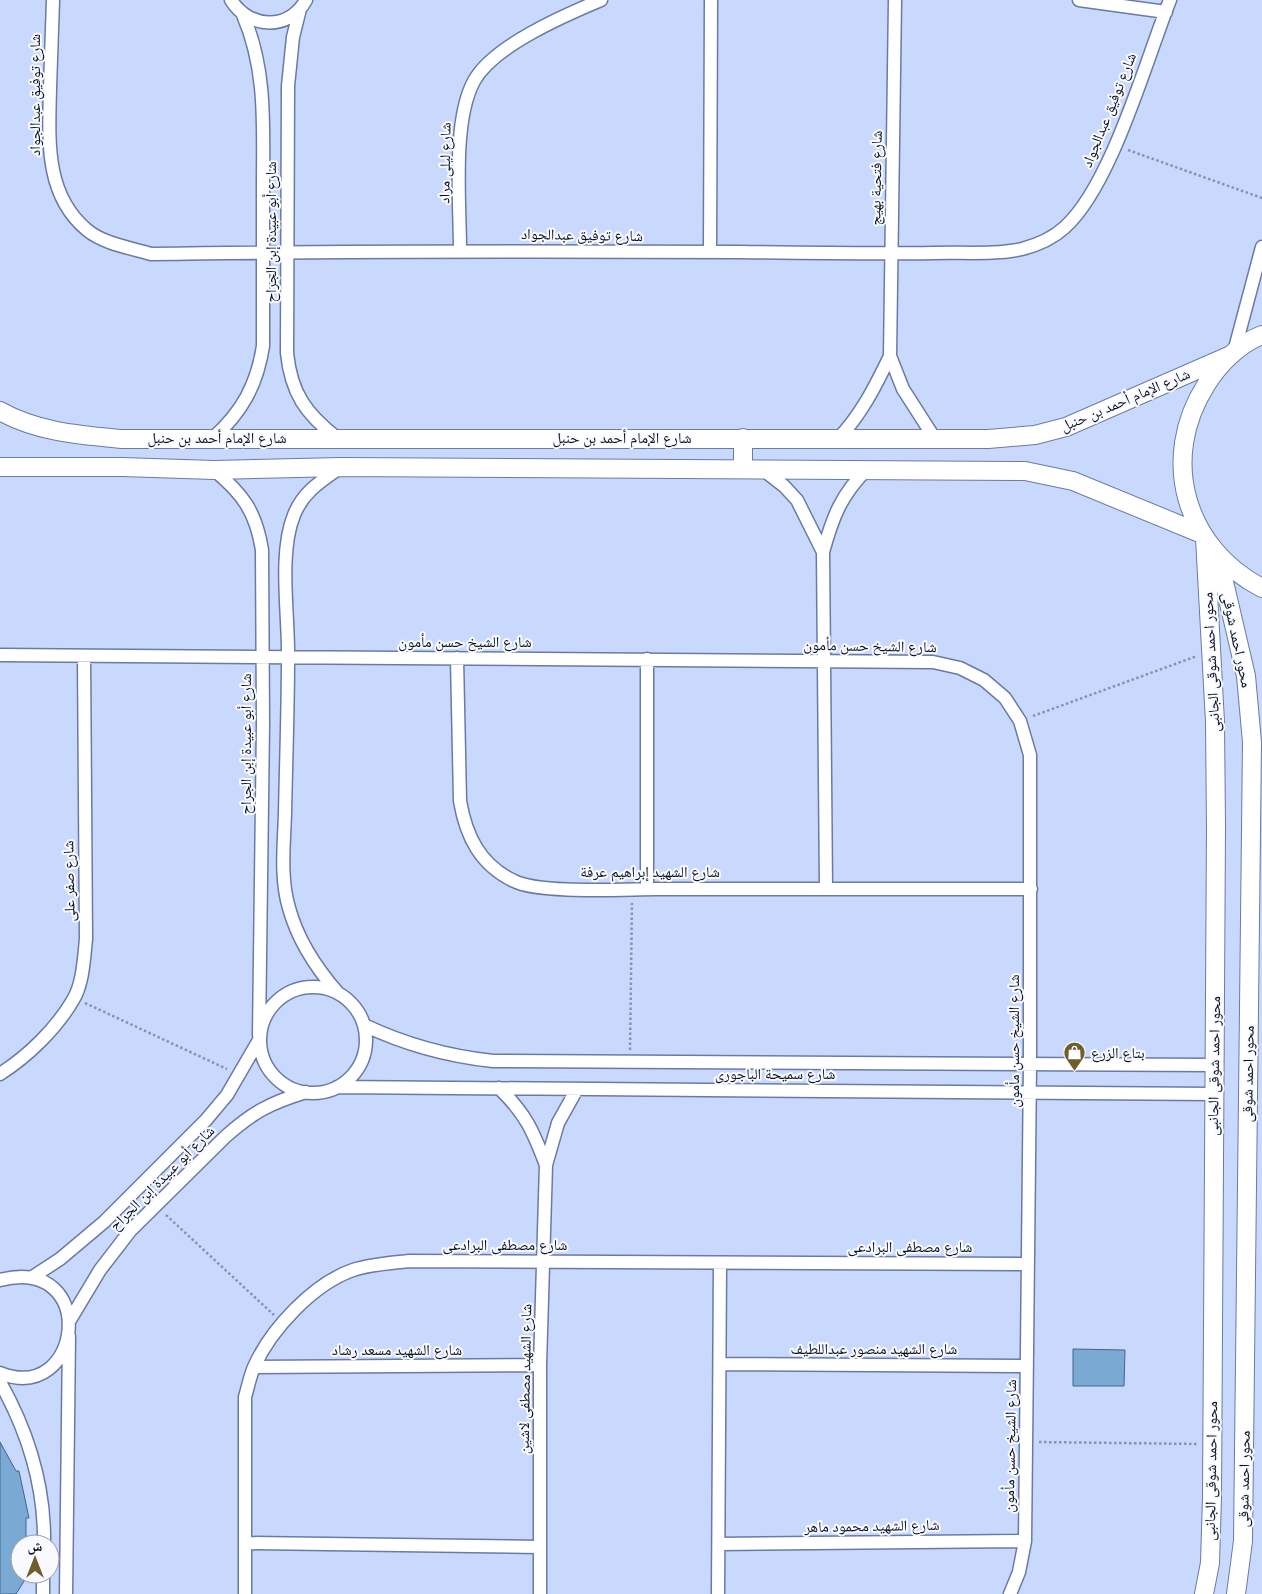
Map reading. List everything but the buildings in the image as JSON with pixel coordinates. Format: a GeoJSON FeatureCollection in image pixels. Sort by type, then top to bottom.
{"type":"FeatureCollection","features":[{"type":"Feature","properties":{"kind":"street","name":"شارع توفيق عبدالجواد"},"geometry":{"type":"LineString","coordinates":[[53,0],[49,145],[52,170],[68,209],[88,231],[115,244],[152,254],[460,250],[892,253],[999,252],[1023,249],[1044,241],[1063,229],[1079,212],[1115,145],[1168,6]]}},
{"type":"Feature","properties":{"kind":"street","name":"شارع أبو عبيدة إبن الجراح"},"geometry":{"type":"LineString","coordinates":[[213,438],[232,421],[242,408],[256,379],[263,346],[262,84],[253,39],[243,15],[232,0]]}},
{"type":"Feature","properties":{"kind":"street","name":"شارع ليلى مراد"},"geometry":{"type":"LineString","coordinates":[[460,250],[460,128],[464,107],[475,79],[491,60],[508,47],[568,14],[601,0]]}},
{"type":"Feature","properties":{"kind":"street"},"geometry":{"type":"LineString","coordinates":[[710,252],[711,0]]}},
{"type":"Feature","properties":{"kind":"street","name":"شارع فتحية بهيج"},"geometry":{"type":"LineString","coordinates":[[895,0],[890,356],[903,389],[934,439]]}},
{"type":"Feature","properties":{"kind":"street"},"geometry":{"type":"LineString","coordinates":[[1079,0],[1168,6]]}},
{"type":"Feature","properties":{"kind":"street","name":"شارع أبو عبيدة إبن الجراح"},"geometry":{"type":"LineString","coordinates":[[303,5],[293,37],[288,86],[287,353],[289,375],[296,393],[307,410],[321,425],[338,438]]}},
{"type":"Feature","properties":{"kind":"street"},"geometry":{"type":"LineString","coordinates":[[243,15],[254,21],[272,23],[290,18],[303,5]]}},
{"type":"Feature","properties":{"kind":"street"},"geometry":{"type":"LineString","coordinates":[[1233,353],[1262,247]]}},
{"type":"Feature","properties":{"kind":"street"},"geometry":{"type":"LineString","coordinates":[[1260,332],[1233,353],[1212,375],[1197,399],[1187,425],[1182,453],[1183,481],[1190,508],[1203,536],[1218,556],[1243,578],[1262,588]]}},
{"type":"Feature","properties":{"kind":"street","name":"شارع الإمام أحمد بن حنبل"},"geometry":{"type":"LineString","coordinates":[[0,411],[23,423],[48,429],[122,439],[988,439],[1035,435],[1066,427],[1233,353]]}},
{"type":"Feature","properties":{"kind":"street","name":"شارع فتحية بهيج"},"geometry":{"type":"LineString","coordinates":[[837,440],[854,422],[864,407],[890,356]]}},
{"type":"Feature","properties":{"kind":"street"},"geometry":{"type":"LineString","coordinates":[[743,438],[743,468]]}},
{"type":"Feature","properties":{"kind":"street"},"geometry":{"type":"LineString","coordinates":[[122,439],[122,467]]}},
{"type":"Feature","properties":{"kind":"street","name":"شارع الإمام أحمد بن حنبل"},"geometry":{"type":"LineString","coordinates":[[0,467],[122,467],[214,470],[341,468],[868,468],[1025,471],[1049,474],[1074,481],[1203,536]]}},
{"type":"Feature","properties":{"kind":"street"},"geometry":{"type":"LineString","coordinates":[[338,993],[318,987],[297,989],[278,999],[265,1015],[259,1038],[263,1059],[273,1075],[288,1086],[306,1092],[327,1091],[337,1087],[351,1076],[361,1061],[366,1043],[364,1025],[358,1012],[349,1001],[338,993],[317,968],[302,941],[288,908],[283,871],[288,657],[286,547],[289,529],[302,499],[315,485],[341,468]]}},
{"type":"Feature","properties":{"kind":"street"},"geometry":{"type":"LineString","coordinates":[[826,889],[823,552],[833,517],[840,502],[850,486],[868,468]]}},
{"type":"Feature","properties":{"kind":"street"},"geometry":{"type":"LineString","coordinates":[[762,469],[784,486],[797,500],[823,552]]}},
{"type":"Feature","properties":{"kind":"street","name":"شارع أبو عبيدة إبن الجراح"},"geometry":{"type":"LineString","coordinates":[[31,1278],[60,1259],[104,1222],[206,1120],[240,1074],[259,1038],[262,550],[259,529],[249,506],[232,486],[214,470]]}},
{"type":"Feature","properties":{"kind":"street","name":"محور احمد شوقى الجانبى"},"geometry":{"type":"LineString","coordinates":[[1203,536],[1215,722],[1216,799],[1212,1444],[1210,1563],[1204,1594]]}},
{"type":"Feature","properties":{"kind":"street","name":"محور احمد شوقى"},"geometry":{"type":"LineString","coordinates":[[1218,556],[1246,676],[1252,742],[1243,1541],[1236,1594]]}},
{"type":"Feature","properties":{"kind":"street","name":"شارع الشيخ حسن مأمون"},"geometry":{"type":"LineString","coordinates":[[0,655],[933,662],[960,668],[984,680],[1005,698],[1020,721],[1030,756],[1031,889],[1025,1541],[1019,1572],[1010,1594]]}},
{"type":"Feature","properties":{"kind":"street","name":"شارع صفر على"},"geometry":{"type":"LineString","coordinates":[[0,1074],[38,1044],[74,999],[83,965],[86,939],[84,656]]}},
{"type":"Feature","properties":{"kind":"street","name":"شارع الشهيد إبراهيم عرفة"},"geometry":{"type":"LineString","coordinates":[[457,658],[460,801],[463,823],[471,843],[484,860],[498,873],[516,882],[538,888],[1031,889]]}},
{"type":"Feature","properties":{"kind":"street"},"geometry":{"type":"LineString","coordinates":[[647,660],[647,889]]}},
{"type":"Feature","properties":{"kind":"street","name":"شارع سميحة الباجورى"},"geometry":{"type":"LineString","coordinates":[[364,1025],[413,1046],[466,1058],[493,1061],[1213,1064]]}},
{"type":"Feature","properties":{"kind":"street","name":"شارع سميحة الباجورى"},"geometry":{"type":"LineString","coordinates":[[337,1087],[1213,1094]]}},
{"type":"Feature","properties":{"kind":"street","name":"شارع الشهيد مصطفى لاشين"},"geometry":{"type":"LineString","coordinates":[[499,1088],[523,1114],[531,1128],[546,1165]]}},
{"type":"Feature","properties":{"kind":"street","name":"شارع الشهيد مصطفى لاشين"},"geometry":{"type":"LineString","coordinates":[[540,1594],[540,1365],[546,1165],[558,1123],[577,1089]]}},
{"type":"Feature","properties":{"kind":"street","name":"شارع أبو عبيدة إبن الجراح"},"geometry":{"type":"LineString","coordinates":[[70,1320],[114,1250],[130,1231],[241,1123],[273,1102],[306,1092]]}},
{"type":"Feature","properties":{"kind":"street","name":"شارع مصطفى البرادعى"},"geometry":{"type":"LineString","coordinates":[[246,1594],[245,1397],[254,1367],[283,1324],[306,1299],[327,1283],[353,1270],[380,1263],[409,1261],[1028,1264]]}},
{"type":"Feature","properties":{"kind":"street"},"geometry":{"type":"LineString","coordinates":[[718,1594],[721,1364],[720,1263]]}},
{"type":"Feature","properties":{"kind":"street"},"geometry":{"type":"LineString","coordinates":[[0,1280],[15,1276],[31,1278],[45,1283],[57,1293],[66,1306],[70,1320],[66,1594]]}},
{"type":"Feature","properties":{"kind":"street"},"geometry":{"type":"LineString","coordinates":[[0,1373],[9,1377],[25,1378],[40,1373],[54,1364],[64,1352],[69,1336]]}},
{"type":"Feature","properties":{"kind":"street","name":"شارع الشهيد منصور عبداللطيف"},"geometry":{"type":"LineString","coordinates":[[721,1364],[1027,1366]]}},
{"type":"Feature","properties":{"kind":"street","name":"شارع الشهيد مسعد رشاد"},"geometry":{"type":"LineString","coordinates":[[254,1367],[540,1365]]}},
{"type":"Feature","properties":{"kind":"street"},"geometry":{"type":"LineString","coordinates":[[0,1382],[24,1433],[35,1466],[41,1500],[43,1534]]}},
{"type":"Feature","properties":{"kind":"street","name":"شارع الشهيد محمود ماهر"},"geometry":{"type":"LineString","coordinates":[[719,1544],[1025,1541]]}},
{"type":"Feature","properties":{"kind":"street"},"geometry":{"type":"LineString","coordinates":[[246,1542],[540,1547]]}},
{"type":"Feature","properties":{"kind":"path"},"geometry":{"type":"LineString","coordinates":[[1115,145],[1262,198]]}},
{"type":"Feature","properties":{"kind":"path"},"geometry":{"type":"LineString","coordinates":[[1020,721],[1209,652]]}},
{"type":"Feature","properties":{"kind":"path"},"geometry":{"type":"LineString","coordinates":[[630,1062],[632,889]]}},
{"type":"Feature","properties":{"kind":"path"},"geometry":{"type":"LineString","coordinates":[[74,999],[240,1074]]}},
{"type":"Feature","properties":{"kind":"path"},"geometry":{"type":"LineString","coordinates":[[156,1206],[283,1324]]}},
{"type":"Feature","properties":{"kind":"path"},"geometry":{"type":"LineString","coordinates":[[1027,1441],[1212,1444]]}},
{"type":"Feature","properties":{"kind":"place","name":"بتاع الزرع"},"geometry":{"type":"Point","coordinates":[1075,1072]}}]}
